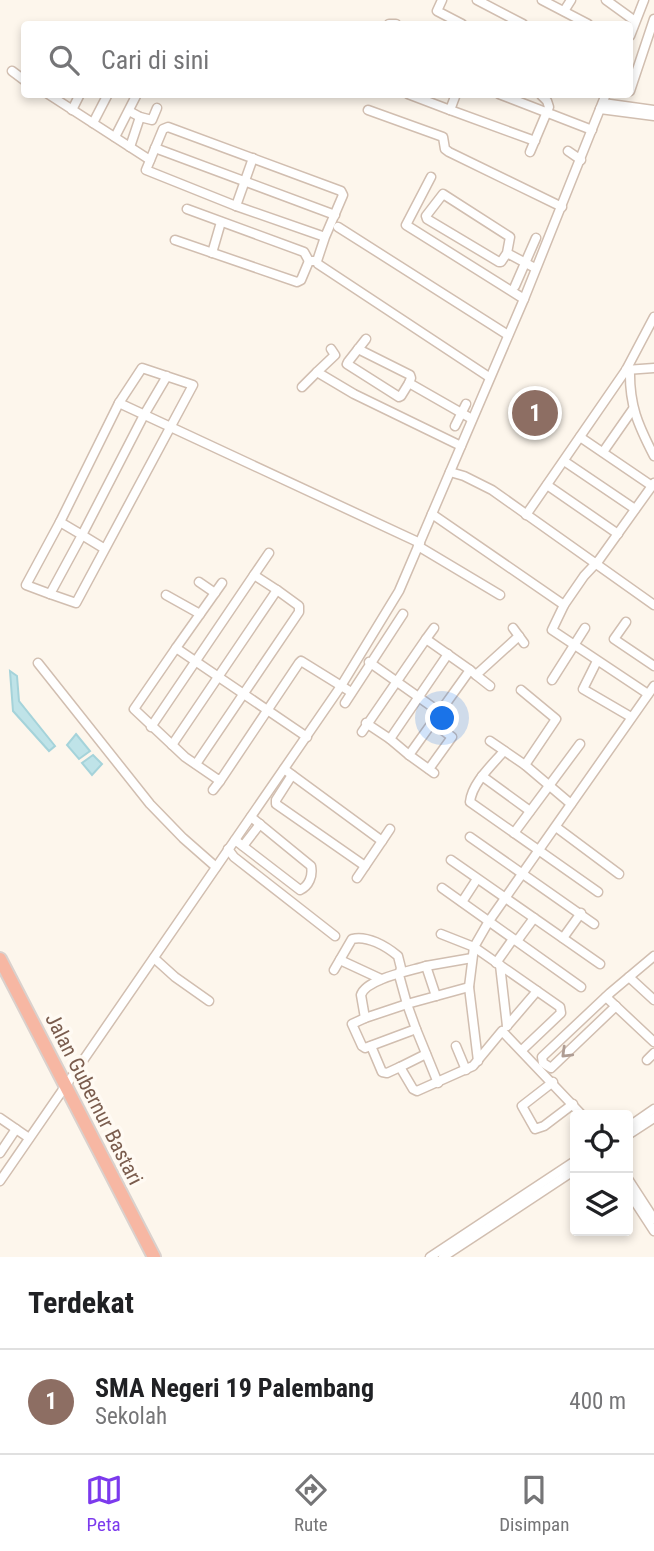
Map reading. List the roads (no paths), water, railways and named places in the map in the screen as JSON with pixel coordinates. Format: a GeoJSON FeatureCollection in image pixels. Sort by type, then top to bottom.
{"type":"FeatureCollection","features":[{"type":"Feature","properties":{"kind":"highway","name":"Jalan Gubernur Bastari"},"geometry":{"type":"LineString","coordinates":[[0,959],[64,1089],[154,1257]]}},
{"type":"Feature","properties":{"kind":"street"},"geometry":{"type":"LineString","coordinates":[[442,0],[437,11],[456,21]]}},
{"type":"Feature","properties":{"kind":"street"},"geometry":{"type":"LineString","coordinates":[[477,0],[517,21]]}},
{"type":"Feature","properties":{"kind":"street"},"geometry":{"type":"LineString","coordinates":[[542,0],[582,21]]}},
{"type":"Feature","properties":{"kind":"street"},"geometry":{"type":"LineString","coordinates":[[564,11],[571,0]]}},
{"type":"Feature","properties":{"kind":"street"},"geometry":{"type":"LineString","coordinates":[[606,0],[635,21]]}},
{"type":"Feature","properties":{"kind":"street"},"geometry":{"type":"LineString","coordinates":[[633,26],[644,0]]}},
{"type":"Feature","properties":{"kind":"street"},"geometry":{"type":"LineString","coordinates":[[633,82],[654,19]]}},
{"type":"Feature","properties":{"kind":"street"},"geometry":{"type":"LineString","coordinates":[[645,47],[654,50]]}},
{"type":"Feature","properties":{"kind":"street"},"geometry":{"type":"LineString","coordinates":[[12,71],[21,77]]}},
{"type":"Feature","properties":{"kind":"street"},"geometry":{"type":"LineString","coordinates":[[54,98],[150,160]]}},
{"type":"Feature","properties":{"kind":"street"},"geometry":{"type":"LineString","coordinates":[[72,110],[78,98]]}},
{"type":"Feature","properties":{"kind":"street"},"geometry":{"type":"LineString","coordinates":[[93,123],[106,98]]}},
{"type":"Feature","properties":{"kind":"street"},"geometry":{"type":"LineString","coordinates":[[115,137],[135,98]]}},
{"type":"Feature","properties":{"kind":"street"},"geometry":{"type":"LineString","coordinates":[[418,98],[535,141]]}},
{"type":"Feature","properties":{"kind":"street"},"geometry":{"type":"LineString","coordinates":[[450,110],[454,98]]}},
{"type":"Feature","properties":{"kind":"street"},"geometry":{"type":"LineString","coordinates":[[509,98],[592,130]]}},
{"type":"Feature","properties":{"kind":"street"},"geometry":{"type":"LineString","coordinates":[[530,152],[547,113],[549,104],[544,98]]}},
{"type":"Feature","properties":{"kind":"street"},"geometry":{"type":"LineString","coordinates":[[624,106],[627,98]]}},
{"type":"Feature","properties":{"kind":"street"},"geometry":{"type":"LineString","coordinates":[[603,102],[654,110]]}},
{"type":"Feature","properties":{"kind":"street"},"geometry":{"type":"LineString","coordinates":[[603,102],[654,116]]}},
{"type":"Feature","properties":{"kind":"street"},"geometry":{"type":"LineString","coordinates":[[0,1181],[352,670],[399,591],[509,335],[603,102]]}},
{"type":"Feature","properties":{"kind":"street"},"geometry":{"type":"LineString","coordinates":[[129,111],[152,120],[157,108]]}},
{"type":"Feature","properties":{"kind":"street"},"geometry":{"type":"LineString","coordinates":[[368,110],[443,137],[444,149],[449,152],[562,206]]}},
{"type":"Feature","properties":{"kind":"street"},"geometry":{"type":"LineString","coordinates":[[130,147],[140,117]]}},
{"type":"Feature","properties":{"kind":"street"},"geometry":{"type":"LineString","coordinates":[[176,240],[297,282],[313,261],[325,237],[335,215],[343,195],[341,191],[168,127],[164,128],[146,170],[236,206],[325,237]]}},
{"type":"Feature","properties":{"kind":"street"},"geometry":{"type":"LineString","coordinates":[[155,148],[335,215]]}},
{"type":"Feature","properties":{"kind":"street"},"geometry":{"type":"LineString","coordinates":[[568,151],[581,160]]}},
{"type":"Feature","properties":{"kind":"street"},"geometry":{"type":"LineString","coordinates":[[236,206],[253,158]]}},
{"type":"Feature","properties":{"kind":"street"},"geometry":{"type":"LineString","coordinates":[[431,177],[406,225],[524,299]]}},
{"type":"Feature","properties":{"kind":"street"},"geometry":{"type":"LineString","coordinates":[[443,194],[510,237],[507,253],[499,262],[426,216],[443,194]]}},
{"type":"Feature","properties":{"kind":"street"},"geometry":{"type":"LineString","coordinates":[[187,209],[304,251],[313,261],[489,377]]}},
{"type":"Feature","properties":{"kind":"street"},"geometry":{"type":"LineString","coordinates":[[212,253],[222,222]]}},
{"type":"Feature","properties":{"kind":"street"},"geometry":{"type":"LineString","coordinates":[[338,227],[509,335]]}},
{"type":"Feature","properties":{"kind":"street"},"geometry":{"type":"LineString","coordinates":[[514,285],[536,238]]}},
{"type":"Feature","properties":{"kind":"street"},"geometry":{"type":"LineString","coordinates":[[507,253],[535,268]]}},
{"type":"Feature","properties":{"kind":"street"},"geometry":{"type":"LineString","coordinates":[[526,515],[628,370],[654,317]]}},
{"type":"Feature","properties":{"kind":"street"},"geometry":{"type":"LineString","coordinates":[[358,349],[410,375],[409,383],[401,396],[354,371],[347,363],[358,349],[366,339]]}},
{"type":"Feature","properties":{"kind":"street"},"geometry":{"type":"LineString","coordinates":[[302,387],[334,355],[331,349]]}},
{"type":"Feature","properties":{"kind":"street"},"geometry":{"type":"LineString","coordinates":[[142,368],[193,385],[76,603],[26,585],[119,404],[142,368]]}},
{"type":"Feature","properties":{"kind":"street"},"geometry":{"type":"LineString","coordinates":[[628,370],[654,368]]}},
{"type":"Feature","properties":{"kind":"street"},"geometry":{"type":"LineString","coordinates":[[628,370],[633,409],[654,456]]}},
{"type":"Feature","properties":{"kind":"street"},"geometry":{"type":"LineString","coordinates":[[317,372],[355,394],[461,446]]}},
{"type":"Feature","properties":{"kind":"street"},"geometry":{"type":"LineString","coordinates":[[50,594],[167,376]]}},
{"type":"Feature","properties":{"kind":"street"},"geometry":{"type":"LineString","coordinates":[[409,383],[472,419]]}},
{"type":"Feature","properties":{"kind":"street"},"geometry":{"type":"LineString","coordinates":[[119,404],[419,545],[500,595]]}},
{"type":"Feature","properties":{"kind":"street"},"geometry":{"type":"LineString","coordinates":[[455,426],[466,404]]}},
{"type":"Feature","properties":{"kind":"street"},"geometry":{"type":"LineString","coordinates":[[603,452],[633,409]]}},
{"type":"Feature","properties":{"kind":"street"},"geometry":{"type":"LineString","coordinates":[[580,437],[653,484],[564,605],[552,630],[648,694]]}},
{"type":"Feature","properties":{"kind":"street"},"geometry":{"type":"LineString","coordinates":[[564,461],[635,509]]}},
{"type":"Feature","properties":{"kind":"street"},"geometry":{"type":"LineString","coordinates":[[450,472],[477,482],[654,605]]}},
{"type":"Feature","properties":{"kind":"street"},"geometry":{"type":"LineString","coordinates":[[547,485],[618,534]]}},
{"type":"Feature","properties":{"kind":"street"},"geometry":{"type":"LineString","coordinates":[[432,514],[564,605]]}},
{"type":"Feature","properties":{"kind":"street"},"geometry":{"type":"LineString","coordinates":[[60,522],[105,549]]}},
{"type":"Feature","properties":{"kind":"street"},"geometry":{"type":"LineString","coordinates":[[151,727],[269,553]]}},
{"type":"Feature","properties":{"kind":"street"},"geometry":{"type":"LineString","coordinates":[[196,764],[299,612],[299,606],[254,575]]}},
{"type":"Feature","properties":{"kind":"street"},"geometry":{"type":"LineString","coordinates":[[200,582],[215,593]]}},
{"type":"Feature","properties":{"kind":"street"},"geometry":{"type":"LineString","coordinates":[[220,781],[172,745],[134,709],[222,583]]}},
{"type":"Feature","properties":{"kind":"street"},"geometry":{"type":"LineString","coordinates":[[172,745],[277,590]]}},
{"type":"Feature","properties":{"kind":"street"},"geometry":{"type":"LineString","coordinates":[[166,595],[200,614]]}},
{"type":"Feature","properties":{"kind":"street"},"geometry":{"type":"LineString","coordinates":[[345,702],[403,614]]}},
{"type":"Feature","properties":{"kind":"street"},"geometry":{"type":"LineString","coordinates":[[626,622],[614,639],[654,666]]}},
{"type":"Feature","properties":{"kind":"street"},"geometry":{"type":"LineString","coordinates":[[362,732],[434,628]]}},
{"type":"Feature","properties":{"kind":"street"},"geometry":{"type":"LineString","coordinates":[[552,680],[585,628]]}},
{"type":"Feature","properties":{"kind":"street"},"geometry":{"type":"LineString","coordinates":[[409,755],[473,672],[519,636]]}},
{"type":"Feature","properties":{"kind":"street"},"geometry":{"type":"LineString","coordinates":[[426,639],[490,686]]}},
{"type":"Feature","properties":{"kind":"street"},"geometry":{"type":"LineString","coordinates":[[176,648],[306,737]]}},
{"type":"Feature","properties":{"kind":"street"},"geometry":{"type":"LineString","coordinates":[[390,739],[448,654]]}},
{"type":"Feature","properties":{"kind":"street"},"geometry":{"type":"LineString","coordinates":[[360,656],[440,713]]}},
{"type":"Feature","properties":{"kind":"street"},"geometry":{"type":"LineString","coordinates":[[213,790],[301,661],[351,692]]}},
{"type":"Feature","properties":{"kind":"street"},"geometry":{"type":"LineString","coordinates":[[597,662],[583,689],[631,717]]}},
{"type":"Feature","properties":{"kind":"street"},"geometry":{"type":"LineString","coordinates":[[37,663],[150,804],[216,867]]}},
{"type":"Feature","properties":{"kind":"street"},"geometry":{"type":"LineString","coordinates":[[352,670],[361,676]]}},
{"type":"Feature","properties":{"kind":"street"},"geometry":{"type":"LineString","coordinates":[[478,1061],[469,988],[474,947],[489,921],[654,686]]}},
{"type":"Feature","properties":{"kind":"street"},"geometry":{"type":"LineString","coordinates":[[521,690],[556,719],[525,765]]}},
{"type":"Feature","properties":{"kind":"street"},"geometry":{"type":"LineString","coordinates":[[366,723],[432,771],[452,737],[433,723]]}},
{"type":"Feature","properties":{"kind":"street"},"geometry":{"type":"LineString","coordinates":[[490,741],[525,765],[571,804]]}},
{"type":"Feature","properties":{"kind":"street"},"geometry":{"type":"LineString","coordinates":[[514,833],[580,744]]}},
{"type":"Feature","properties":{"kind":"street"},"geometry":{"type":"LineString","coordinates":[[504,751],[482,776],[470,802],[598,892]]}},
{"type":"Feature","properties":{"kind":"street"},"geometry":{"type":"LineString","coordinates":[[284,769],[382,841]]}},
{"type":"Feature","properties":{"kind":"street"},"geometry":{"type":"LineString","coordinates":[[292,775],[276,804],[365,866]]}},
{"type":"Feature","properties":{"kind":"street"},"geometry":{"type":"LineString","coordinates":[[482,776],[530,810]]}},
{"type":"Feature","properties":{"kind":"street"},"geometry":{"type":"LineString","coordinates":[[235,840],[300,890],[306,886],[312,875],[311,866],[251,817]]}},
{"type":"Feature","properties":{"kind":"street"},"geometry":{"type":"LineString","coordinates":[[243,846],[260,824]]}},
{"type":"Feature","properties":{"kind":"street"},"geometry":{"type":"LineString","coordinates":[[556,827],[619,874]]}},
{"type":"Feature","properties":{"kind":"street"},"geometry":{"type":"LineString","coordinates":[[357,878],[390,829]]}},
{"type":"Feature","properties":{"kind":"street"},"geometry":{"type":"LineString","coordinates":[[470,837],[594,924]]}},
{"type":"Feature","properties":{"kind":"street"},"geometry":{"type":"LineString","coordinates":[[228,849],[234,857],[335,936]]}},
{"type":"Feature","properties":{"kind":"street"},"geometry":{"type":"LineString","coordinates":[[451,860],[600,964]]}},
{"type":"Feature","properties":{"kind":"street"},"geometry":{"type":"LineString","coordinates":[[462,902],[477,879]]}},
{"type":"Feature","properties":{"kind":"street"},"geometry":{"type":"LineString","coordinates":[[442,888],[581,987]]}},
{"type":"Feature","properties":{"kind":"street"},"geometry":{"type":"LineString","coordinates":[[563,939],[581,913]]}},
{"type":"Feature","properties":{"kind":"street"},"geometry":{"type":"LineString","coordinates":[[534,918],[498,964],[504,1029],[578,1110]]}},
{"type":"Feature","properties":{"kind":"street"},"geometry":{"type":"LineString","coordinates":[[440,934],[474,947],[560,1007],[561,1013],[522,1050]]}},
{"type":"Feature","properties":{"kind":"street"},"geometry":{"type":"LineString","coordinates":[[334,971],[352,939],[357,937],[371,940],[398,956],[401,968],[399,975],[407,1004],[438,1083]]}},
{"type":"Feature","properties":{"kind":"street"},"geometry":{"type":"LineString","coordinates":[[616,1006],[551,1068],[543,1063],[542,1057],[654,956]]}},
{"type":"Feature","properties":{"kind":"street"},"geometry":{"type":"LineString","coordinates":[[154,958],[209,1001]]}},
{"type":"Feature","properties":{"kind":"street"},"geometry":{"type":"LineString","coordinates":[[365,1018],[362,990],[381,979],[426,966],[472,958]]}},
{"type":"Feature","properties":{"kind":"street"},"geometry":{"type":"LineString","coordinates":[[340,960],[381,979]]}},
{"type":"Feature","properties":{"kind":"street"},"geometry":{"type":"LineString","coordinates":[[426,966],[436,996]]}},
{"type":"Feature","properties":{"kind":"street"},"geometry":{"type":"LineString","coordinates":[[629,977],[654,1000]]}},
{"type":"Feature","properties":{"kind":"street"},"geometry":{"type":"LineString","coordinates":[[416,1029],[371,1046],[362,1046],[352,1024],[407,1004],[469,988]]}},
{"type":"Feature","properties":{"kind":"street"},"geometry":{"type":"LineString","coordinates":[[400,1066],[415,1090],[466,1070],[478,1061],[537,991]]}},
{"type":"Feature","properties":{"kind":"street"},"geometry":{"type":"LineString","coordinates":[[606,997],[654,1042]]}},
{"type":"Feature","properties":{"kind":"street"},"geometry":{"type":"LineString","coordinates":[[596,1006],[605,1016]]}},
{"type":"Feature","properties":{"kind":"street"},"geometry":{"type":"LineString","coordinates":[[371,1046],[382,1072],[387,1073],[426,1054]]}},
{"type":"Feature","properties":{"kind":"street"},"geometry":{"type":"LineString","coordinates":[[456,1046],[466,1070]]}},
{"type":"Feature","properties":{"kind":"street"},"geometry":{"type":"LineString","coordinates":[[553,1082],[522,1106],[535,1129],[540,1129],[573,1104]]}},
{"type":"Feature","properties":{"kind":"street"},"geometry":{"type":"LineString","coordinates":[[633,1124],[654,1109]]}},
{"type":"Feature","properties":{"kind":"street"},"geometry":{"type":"LineString","coordinates":[[0,1118],[29,1138]]}},
{"type":"Feature","properties":{"kind":"street"},"geometry":{"type":"LineString","coordinates":[[633,1132],[654,1118]]}},
{"type":"Feature","properties":{"kind":"street"},"geometry":{"type":"LineString","coordinates":[[0,1153],[16,1129]]}},
{"type":"Feature","properties":{"kind":"street"},"geometry":{"type":"LineString","coordinates":[[430,1257],[570,1164]]}},
{"type":"Feature","properties":{"kind":"street"},"geometry":{"type":"LineString","coordinates":[[443,1257],[570,1173]]}},
{"type":"Feature","properties":{"kind":"street"},"geometry":{"type":"LineString","coordinates":[[633,1186],[654,1219]]}},
{"type":"Feature","properties":{"kind":"street"},"geometry":{"type":"LineString","coordinates":[[633,1199],[654,1231]]}},
{"type":"Feature","properties":{"kind":"water"},"geometry":{"type":"Polygon","coordinates":[[[10,671],[17,676],[19,701],[55,746],[49,751],[13,711],[10,671]]]}},
{"type":"Feature","properties":{"kind":"water"},"geometry":{"type":"Polygon","coordinates":[[[76,734],[90,751],[79,759],[67,745],[76,734]]]}},
{"type":"Feature","properties":{"kind":"water"},"geometry":{"type":"Polygon","coordinates":[[[93,755],[102,764],[92,775],[82,763],[93,755]]]}},
{"type":"Feature","properties":{"kind":"place","name":"SMA Negeri 19 Palembang"},"geometry":{"type":"Point","coordinates":[535,413]}}]}
